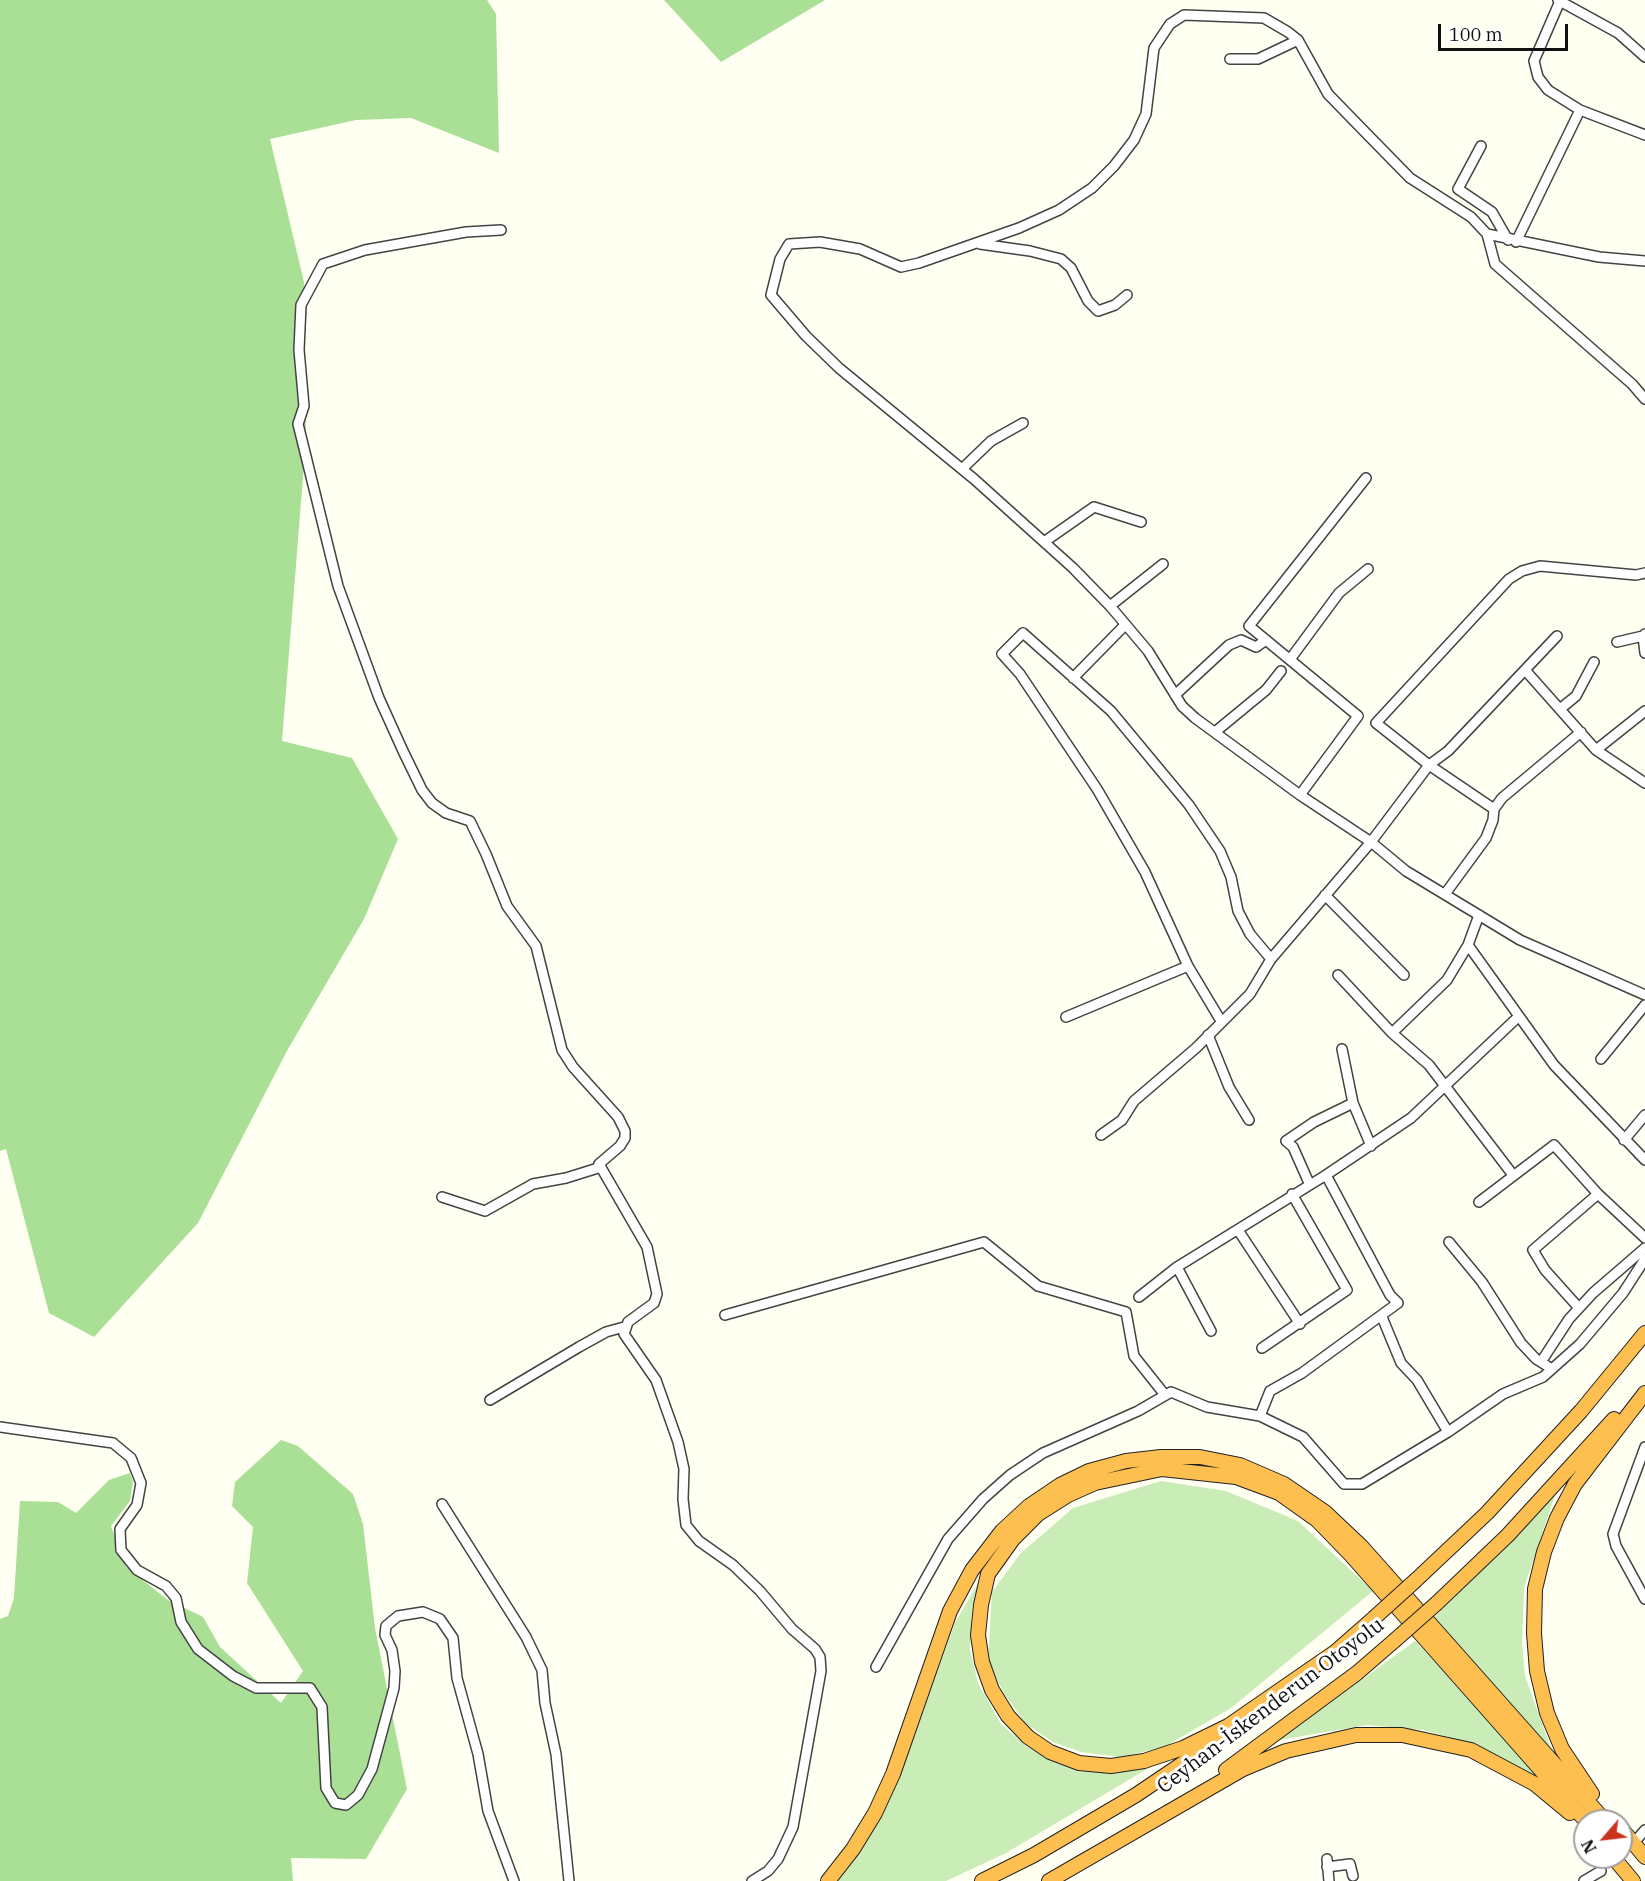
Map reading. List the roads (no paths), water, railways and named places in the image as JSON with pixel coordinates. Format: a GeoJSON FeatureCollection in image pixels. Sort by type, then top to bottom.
{"type":"FeatureCollection","features":[{"type":"Feature","properties":{"kind":"highway","name":"Ceyhan-İskenderun Otoyolu"},"geometry":{"type":"LineString","coordinates":[[982,1881],[1034,1856],[1136,1795],[1233,1729],[1338,1650],[1416,1580],[1494,1505],[1581,1411],[1645,1333]]}},
{"type":"Feature","properties":{"kind":"highway","name":"Ceyhan-İskenderun Otoyolu"},"geometry":{"type":"LineString","coordinates":[[1049,1881],[1152,1820],[1250,1753],[1357,1673],[1437,1603],[1508,1535],[1604,1431],[1645,1382]]}},
{"type":"Feature","properties":{"kind":"highway"},"geometry":{"type":"LineString","coordinates":[[1604,1809],[1585,1787],[1562,1749],[1547,1713],[1537,1671],[1534,1633],[1535,1589],[1544,1552],[1557,1518],[1575,1484],[1645,1393]]}},
{"type":"Feature","properties":{"kind":"highway"},"geometry":{"type":"LineString","coordinates":[[828,1881],[853,1849],[875,1813],[893,1774],[950,1611],[972,1570],[1002,1531],[1029,1506],[1060,1485],[1089,1471],[1126,1461],[1161,1457],[1200,1457],[1240,1466],[1284,1484],[1325,1512],[1360,1546],[1594,1809]]}},
{"type":"Feature","properties":{"kind":"highway"},"geometry":{"type":"LineString","coordinates":[[1338,1650],[1228,1726],[1184,1748],[1144,1761],[1111,1766],[1079,1763],[1050,1752],[1028,1737],[1008,1716],[992,1690],[982,1662],[978,1635],[981,1605],[988,1574],[1013,1539],[1038,1514],[1068,1495],[1095,1483],[1162,1469],[1236,1477],[1279,1494],[1317,1520],[1366,1572],[1575,1809]]}},
{"type":"Feature","properties":{"kind":"highway"},"geometry":{"type":"LineString","coordinates":[[1049,1881],[1243,1769],[1286,1751],[1356,1735],[1402,1735],[1471,1750],[1535,1784],[1573,1817]]}},
{"type":"Feature","properties":{"kind":"highway"},"geometry":{"type":"LineString","coordinates":[[1633,1842],[1645,1857]]}},
{"type":"Feature","properties":{"kind":"highway"},"geometry":{"type":"LineString","coordinates":[[1633,1852],[1645,1865]]}},
{"type":"Feature","properties":{"kind":"highway"},"geometry":{"type":"LineString","coordinates":[[1624,1869],[1635,1881]]}},
{"type":"Feature","properties":{"kind":"street"},"geometry":{"type":"LineString","coordinates":[[1645,57],[1618,33],[1559,1],[1534,61],[1538,77],[1548,90],[1580,110],[1645,135]]}},
{"type":"Feature","properties":{"kind":"street"},"geometry":{"type":"LineString","coordinates":[[1645,399],[1632,384],[1495,264],[1487,234],[1471,217],[1410,178],[1328,94],[1298,40],[1264,18],[1184,15],[1170,24],[1154,48],[1146,114],[1134,140],[1114,166],[1092,188],[1059,210],[977,243],[901,267],[860,249],[820,242],[789,244],[780,259],[771,295],[806,336],[839,368],[962,469],[1044,542],[1110,606],[1148,651],[1188,712],[1299,795],[1371,842],[1406,871],[1520,940],[1645,995]]}},
{"type":"Feature","properties":{"kind":"street"},"geometry":{"type":"LineString","coordinates":[[1230,59],[1258,60],[1298,40]]}},
{"type":"Feature","properties":{"kind":"street"},"geometry":{"type":"LineString","coordinates":[[1512,241],[1580,110]]}},
{"type":"Feature","properties":{"kind":"street"},"geometry":{"type":"LineString","coordinates":[[1481,146],[1458,189],[1492,213],[1512,241]]}},
{"type":"Feature","properties":{"kind":"street"},"geometry":{"type":"LineString","coordinates":[[442,1197],[485,1211],[533,1184],[566,1178],[598,1168],[598,1164],[625,1138],[623,1124],[573,1067],[562,1050],[536,946],[507,906],[490,862],[470,821],[446,813],[432,803],[422,790],[380,698],[338,586],[298,424],[304,406],[299,350],[301,305],[323,264],[365,250],[466,232],[501,230]]}},
{"type":"Feature","properties":{"kind":"street"},"geometry":{"type":"LineString","coordinates":[[1487,234],[1512,241],[1558,247],[1599,256],[1645,261]]}},
{"type":"Feature","properties":{"kind":"street"},"geometry":{"type":"LineString","coordinates":[[977,243],[1030,251],[1062,259],[1071,268],[1088,301],[1098,311],[1115,305],[1127,295]]}},
{"type":"Feature","properties":{"kind":"street"},"geometry":{"type":"LineString","coordinates":[[962,469],[991,441],[1023,423]]}},
{"type":"Feature","properties":{"kind":"street"},"geometry":{"type":"LineString","coordinates":[[1299,795],[1358,716],[1250,626],[1366,478]]}},
{"type":"Feature","properties":{"kind":"street"},"geometry":{"type":"LineString","coordinates":[[1044,542],[1094,507],[1141,522]]}},
{"type":"Feature","properties":{"kind":"street"},"geometry":{"type":"LineString","coordinates":[[1110,606],[1163,564]]}},
{"type":"Feature","properties":{"kind":"street"},"geometry":{"type":"LineString","coordinates":[[1494,809],[1429,765],[1376,723],[1509,579],[1522,571],[1540,566],[1636,576],[1645,573]]}},
{"type":"Feature","properties":{"kind":"street"},"geometry":{"type":"LineString","coordinates":[[1291,658],[1339,593],[1368,569]]}},
{"type":"Feature","properties":{"kind":"street"},"geometry":{"type":"LineString","coordinates":[[1073,678],[1125,625]]}},
{"type":"Feature","properties":{"kind":"street"},"geometry":{"type":"LineString","coordinates":[[1221,1022],[1188,966],[1145,872],[1096,789],[1020,674],[1002,654],[1023,633],[1111,711],[1189,806],[1220,851],[1232,877],[1238,911],[1246,927],[1271,959]]}},
{"type":"Feature","properties":{"kind":"street"},"geometry":{"type":"LineString","coordinates":[[1617,642],[1644,635],[1645,653]]}},
{"type":"Feature","properties":{"kind":"street"},"geometry":{"type":"LineString","coordinates":[[1101,1135],[1122,1120],[1134,1101],[1250,994],[1271,959],[1371,842],[1429,765],[1448,751],[1557,636]]}},
{"type":"Feature","properties":{"kind":"street"},"geometry":{"type":"LineString","coordinates":[[1175,695],[1229,645],[1241,640],[1256,647],[1266,640]]}},
{"type":"Feature","properties":{"kind":"street"},"geometry":{"type":"LineString","coordinates":[[1560,709],[1576,696],[1594,662]]}},
{"type":"Feature","properties":{"kind":"street"},"geometry":{"type":"LineString","coordinates":[[1525,670],[1596,750],[1645,783]]}},
{"type":"Feature","properties":{"kind":"street"},"geometry":{"type":"LineString","coordinates":[[1215,732],[1266,690],[1281,671]]}},
{"type":"Feature","properties":{"kind":"street"},"geometry":{"type":"LineString","coordinates":[[1596,750],[1645,711]]}},
{"type":"Feature","properties":{"kind":"street"},"geometry":{"type":"LineString","coordinates":[[1445,894],[1486,838],[1493,820],[1494,809],[1502,798],[1581,732]]}},
{"type":"Feature","properties":{"kind":"street"},"geometry":{"type":"LineString","coordinates":[[1325,895],[1404,975]]}},
{"type":"Feature","properties":{"kind":"street"},"geometry":{"type":"LineString","coordinates":[[1392,1033],[1439,990],[1468,945],[1479,915]]}},
{"type":"Feature","properties":{"kind":"street"},"geometry":{"type":"LineString","coordinates":[[1468,945],[1554,1065],[1645,1160]]}},
{"type":"Feature","properties":{"kind":"street"},"geometry":{"type":"LineString","coordinates":[[1066,1017],[1188,966]]}},
{"type":"Feature","properties":{"kind":"street"},"geometry":{"type":"LineString","coordinates":[[1338,975],[1392,1033],[1429,1065],[1513,1175]]}},
{"type":"Feature","properties":{"kind":"street"},"geometry":{"type":"LineString","coordinates":[[1601,1059],[1645,1005]]}},
{"type":"Feature","properties":{"kind":"street"},"geometry":{"type":"LineString","coordinates":[[1139,1297],[1177,1267],[1309,1183],[1326,1175],[1411,1118],[1518,1017]]}},
{"type":"Feature","properties":{"kind":"street"},"geometry":{"type":"LineString","coordinates":[[1208,1035],[1229,1087],[1249,1120]]}},
{"type":"Feature","properties":{"kind":"street"},"geometry":{"type":"LineString","coordinates":[[1342,1049],[1353,1103],[1371,1146]]}},
{"type":"Feature","properties":{"kind":"street"},"geometry":{"type":"LineString","coordinates":[[1309,1183],[1293,1147],[1286,1141],[1314,1122],[1353,1103]]}},
{"type":"Feature","properties":{"kind":"street"},"geometry":{"type":"LineString","coordinates":[[1624,1140],[1645,1115]]}},
{"type":"Feature","properties":{"kind":"street"},"geometry":{"type":"LineString","coordinates":[[1479,1202],[1554,1145],[1598,1194],[1645,1238]]}},
{"type":"Feature","properties":{"kind":"street"},"geometry":{"type":"LineString","coordinates":[[598,1164],[647,1247],[657,1294],[654,1303],[628,1322],[624,1328],[624,1334],[656,1380],[675,1431],[683,1459],[684,1514],[691,1533],[733,1565],[774,1606],[792,1629],[816,1649],[820,1657],[821,1671],[793,1827],[778,1859],[768,1871],[752,1881]]}},
{"type":"Feature","properties":{"kind":"street"},"geometry":{"type":"LineString","coordinates":[[1260,1416],[1270,1391],[1302,1373],[1382,1317],[1398,1303],[1390,1295],[1326,1175]]}},
{"type":"Feature","properties":{"kind":"street"},"geometry":{"type":"LineString","coordinates":[[1262,1348],[1347,1290],[1292,1194]]}},
{"type":"Feature","properties":{"kind":"street"},"geometry":{"type":"LineString","coordinates":[[1580,1308],[1545,1270],[1533,1250],[1598,1194]]}},
{"type":"Feature","properties":{"kind":"street"},"geometry":{"type":"LineString","coordinates":[[1238,1230],[1300,1324]]}},
{"type":"Feature","properties":{"kind":"street"},"geometry":{"type":"LineString","coordinates":[[725,1315],[984,1242],[1038,1286],[1126,1312],[1134,1356],[1165,1395]]}},
{"type":"Feature","properties":{"kind":"street"},"geometry":{"type":"LineString","coordinates":[[1449,1242],[1482,1282],[1521,1343],[1552,1369]]}},
{"type":"Feature","properties":{"kind":"street"},"geometry":{"type":"LineString","coordinates":[[1541,1362],[1593,1293],[1645,1248]]}},
{"type":"Feature","properties":{"kind":"street"},"geometry":{"type":"LineString","coordinates":[[876,1667],[948,1539],[983,1499],[1010,1475],[1043,1453],[1138,1411],[1171,1392],[1207,1407],[1260,1416],[1303,1437],[1344,1484],[1362,1484],[1448,1432],[1503,1394],[1543,1377],[1580,1344],[1623,1293],[1645,1259]]}},
{"type":"Feature","properties":{"kind":"street"},"geometry":{"type":"LineString","coordinates":[[1177,1267],[1211,1331]]}},
{"type":"Feature","properties":{"kind":"street"},"geometry":{"type":"LineString","coordinates":[[1382,1317],[1401,1363],[1417,1380],[1448,1432]]}},
{"type":"Feature","properties":{"kind":"street"},"geometry":{"type":"LineString","coordinates":[[490,1400],[606,1332],[624,1328]]}},
{"type":"Feature","properties":{"kind":"street"},"geometry":{"type":"LineString","coordinates":[[0,1427],[113,1443],[131,1458],[141,1483],[136,1504],[120,1528],[121,1550],[137,1570],[166,1586],[176,1598],[181,1622],[198,1649],[233,1676],[256,1688],[310,1688],[322,1707],[326,1788],[335,1803],[346,1805],[358,1795],[372,1769],[395,1679],[392,1650],[385,1635],[386,1626],[398,1616],[423,1612],[440,1619],[453,1638],[457,1678],[478,1754],[488,1811],[514,1881]]}},
{"type":"Feature","properties":{"kind":"street"},"geometry":{"type":"LineString","coordinates":[[1645,1447],[1641,1465],[1613,1534],[1616,1546],[1645,1599]]}},
{"type":"Feature","properties":{"kind":"street"},"geometry":{"type":"LineString","coordinates":[[442,1504],[526,1637],[542,1670],[545,1703],[556,1755],[569,1881]]}},
{"type":"Feature","properties":{"kind":"street"},"geometry":{"type":"LineString","coordinates":[[1638,1838],[1645,1830]]}},
{"type":"Feature","properties":{"kind":"street"},"geometry":{"type":"LineString","coordinates":[[1329,1881],[1327,1863],[1350,1864],[1353,1876]]}},
{"type":"Feature","properties":{"kind":"street"},"geometry":{"type":"LineString","coordinates":[[1584,1881],[1601,1871]]}},
{"type":"Feature","properties":{"kind":"tunnel"},"geometry":{"type":"LineString","coordinates":[[1633,1842],[1637,1838]]}}]}
